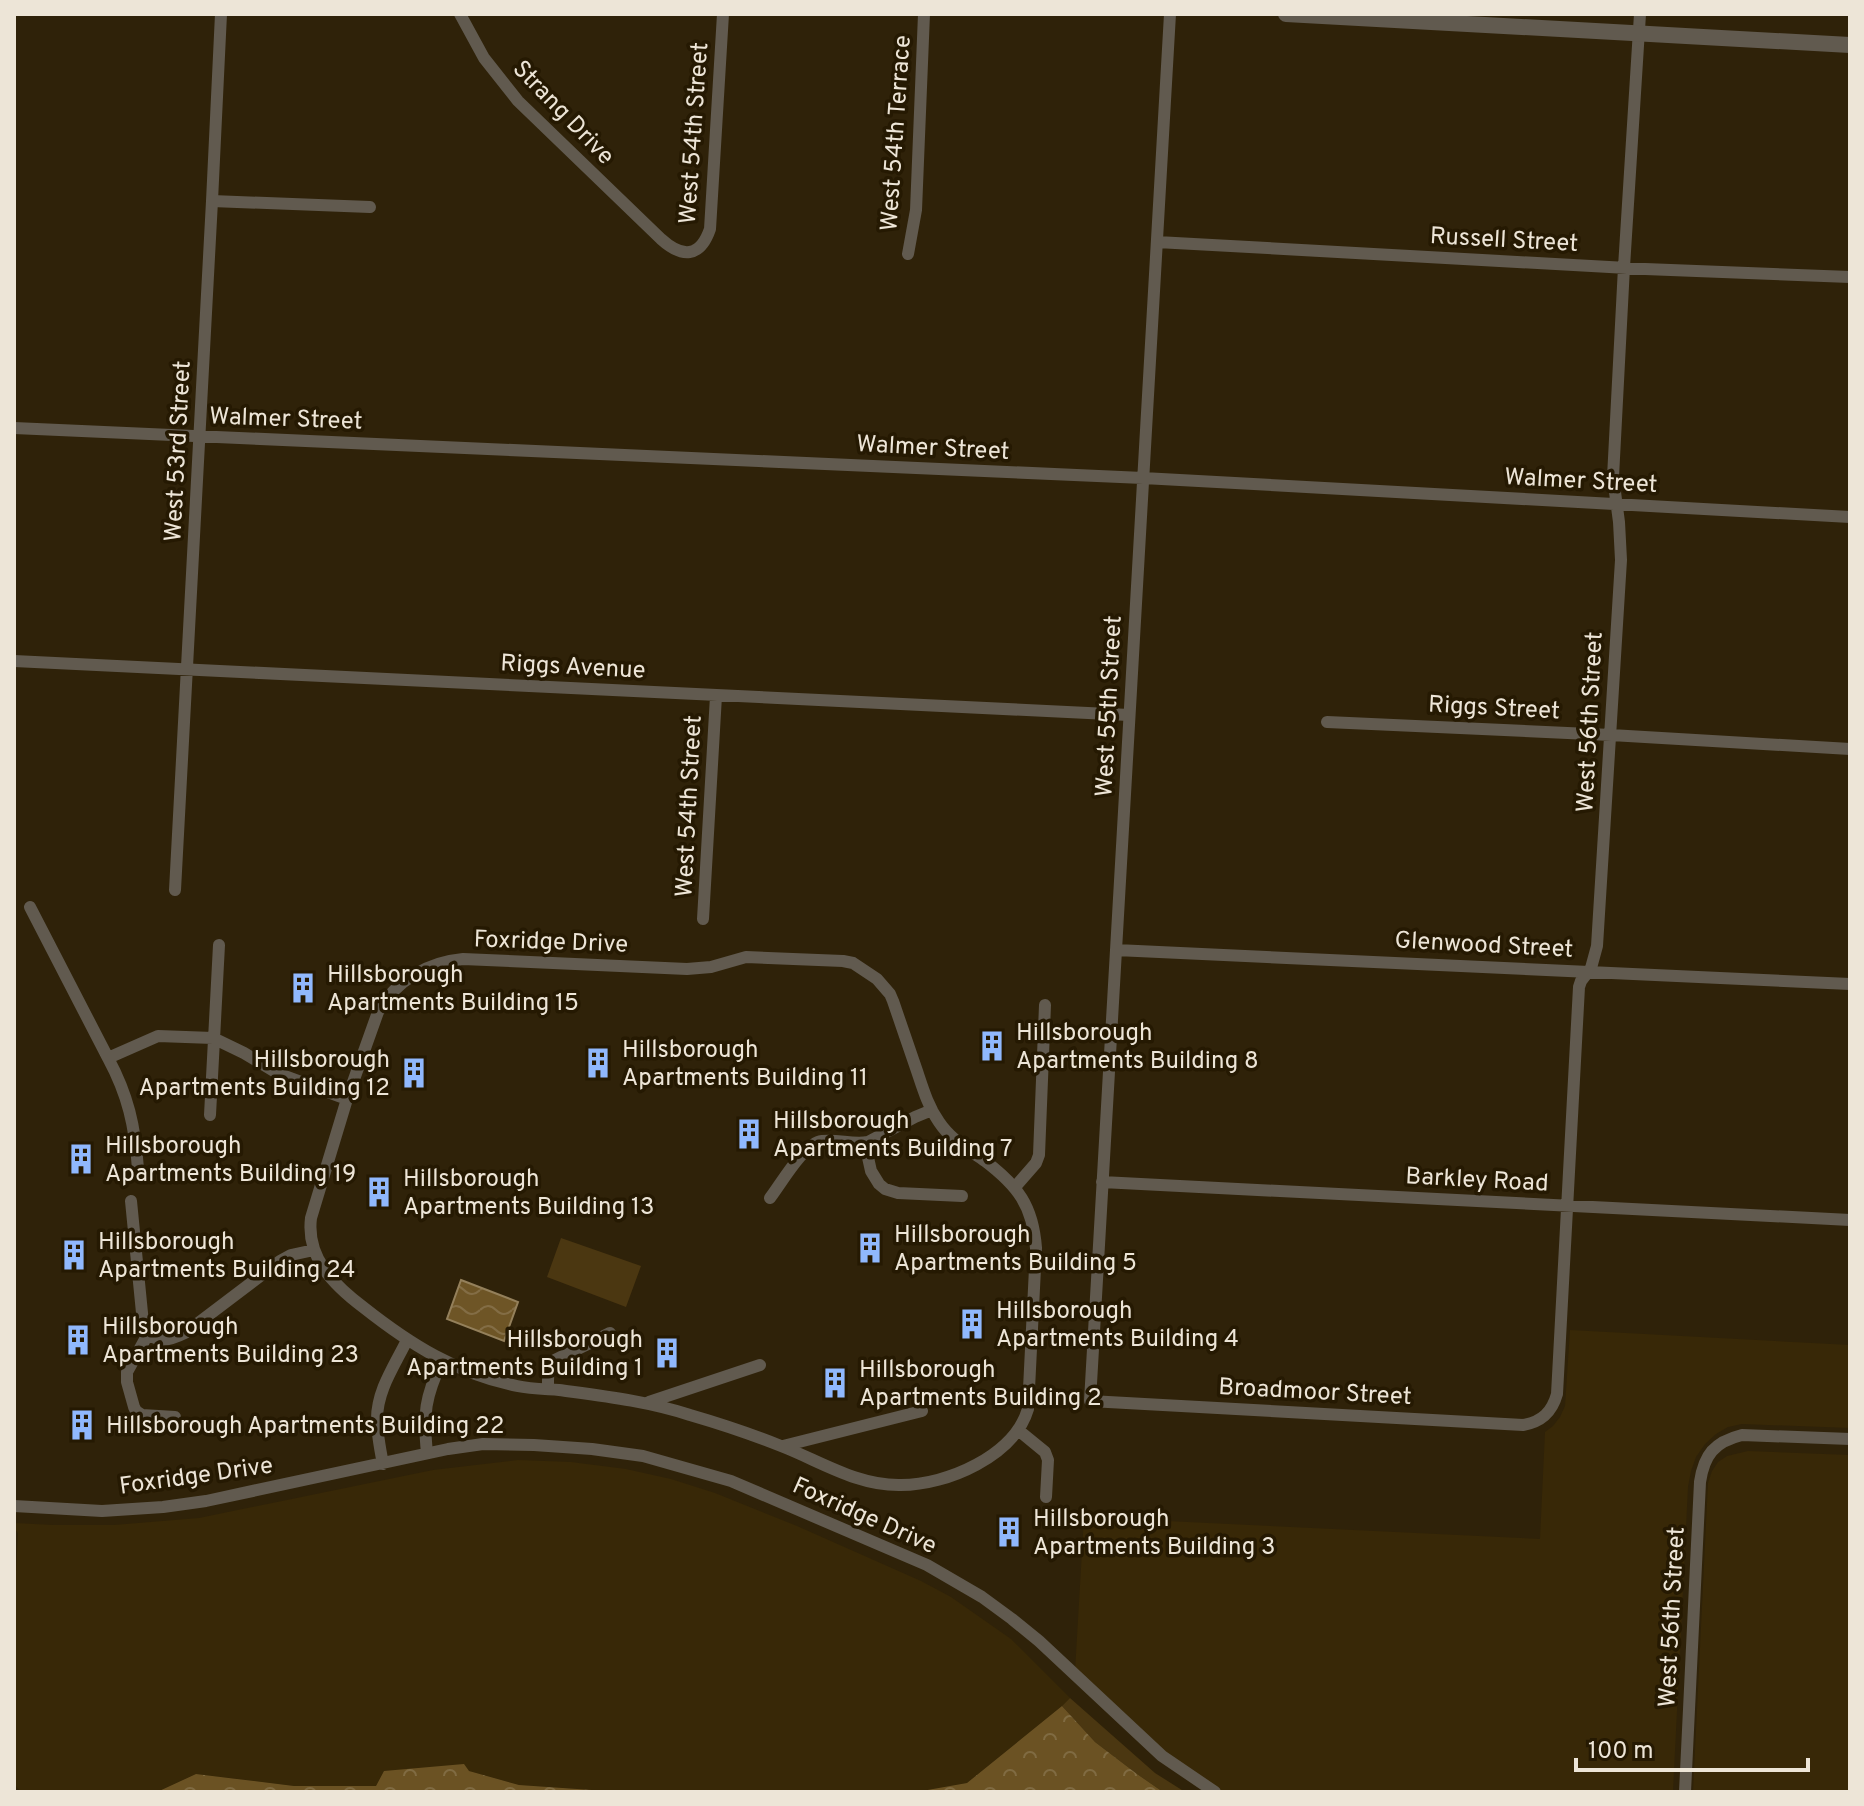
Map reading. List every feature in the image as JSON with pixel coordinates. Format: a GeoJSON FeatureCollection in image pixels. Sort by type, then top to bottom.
{"type":"FeatureCollection","features":[{"type":"Feature","properties":{"kind":"street","name":"West 53rd Street"},"geometry":{"type":"LineString","coordinates":[[175,890],[221,14]]}},
{"type":"Feature","properties":{"kind":"street","name":"Strang Drive"},"geometry":{"type":"LineString","coordinates":[[460,14],[484,58],[518,101],[673,249],[695,251]]}},
{"type":"Feature","properties":{"kind":"street","name":"West 54th Street"},"geometry":{"type":"LineString","coordinates":[[695,251],[704,242],[711,225],[723,14]]}},
{"type":"Feature","properties":{"kind":"street","name":"West 54th Terrace"},"geometry":{"type":"LineString","coordinates":[[908,254],[916,210],[924,14]]}},
{"type":"Feature","properties":{"kind":"street","name":"West 55th Street"},"geometry":{"type":"LineString","coordinates":[[1090,1401],[1170,14]]}},
{"type":"Feature","properties":{"kind":"street"},"geometry":{"type":"LineString","coordinates":[[1286,14],[1850,45]]}},
{"type":"Feature","properties":{"kind":"street","name":"West 56th Street"},"geometry":{"type":"LineString","coordinates":[[1538,1421],[1552,1408],[1557,1394],[1579,987],[1593,962],[1597,946],[1621,560],[1613,477],[1640,14]]}},
{"type":"Feature","properties":{"kind":"street"},"geometry":{"type":"LineString","coordinates":[[212,201],[370,207]]}},
{"type":"Feature","properties":{"kind":"street","name":"Russell Street"},"geometry":{"type":"LineString","coordinates":[[1157,242],[1850,277]]}},
{"type":"Feature","properties":{"kind":"street","name":"Walmer Street"},"geometry":{"type":"LineString","coordinates":[[14,428],[1143,478],[1850,517]]}},
{"type":"Feature","properties":{"kind":"street","name":"Riggs Avenue"},"geometry":{"type":"LineString","coordinates":[[14,661],[1129,715]]}},
{"type":"Feature","properties":{"kind":"street","name":"West 54th Street"},"geometry":{"type":"LineString","coordinates":[[703,919],[716,696]]}},
{"type":"Feature","properties":{"kind":"street","name":"Riggs Street"},"geometry":{"type":"LineString","coordinates":[[1327,722],[1850,749]]}},
{"type":"Feature","properties":{"kind":"street"},"geometry":{"type":"LineString","coordinates":[[30,907],[122,1086],[134,1129],[138,1169]]}},
{"type":"Feature","properties":{"kind":"street"},"geometry":{"type":"LineString","coordinates":[[210,1115],[219,945]]}},
{"type":"Feature","properties":{"kind":"street","name":"Glenwood Street"},"geometry":{"type":"LineString","coordinates":[[1116,950],[1850,984]]}},
{"type":"Feature","properties":{"kind":"street","name":"Foxridge Drive"},"geometry":{"type":"LineString","coordinates":[[746,957],[853,963],[871,974],[893,1001],[932,1110],[953,1139],[1015,1187],[1026,1205],[1036,1248],[1028,1409],[1018,1430],[1003,1447],[979,1463],[942,1479],[905,1485],[875,1483],[783,1446],[647,1403],[520,1387],[481,1376],[442,1361],[407,1340],[345,1294],[321,1265],[310,1237],[311,1218],[375,1018],[385,1000],[403,981],[430,966],[454,960],[694,969],[746,957]]}},
{"type":"Feature","properties":{"kind":"street"},"geometry":{"type":"LineString","coordinates":[[1015,1187],[1038,1159],[1045,1005]]}},
{"type":"Feature","properties":{"kind":"street"},"geometry":{"type":"LineString","coordinates":[[108,1058],[158,1036],[213,1038],[279,1074],[347,1099]]}},
{"type":"Feature","properties":{"kind":"street"},"geometry":{"type":"LineString","coordinates":[[770,1198],[814,1143],[865,1144],[932,1110]]}},
{"type":"Feature","properties":{"kind":"street"},"geometry":{"type":"LineString","coordinates":[[865,1144],[871,1171],[885,1189],[898,1193],[962,1196]]}},
{"type":"Feature","properties":{"kind":"street","name":"Barkley Road"},"geometry":{"type":"LineString","coordinates":[[1102,1182],[1850,1220]]}},
{"type":"Feature","properties":{"kind":"street"},"geometry":{"type":"LineString","coordinates":[[131,1201],[143,1323],[148,1334],[163,1340],[185,1333],[280,1261],[314,1250]]}},
{"type":"Feature","properties":{"kind":"street"},"geometry":{"type":"LineString","coordinates":[[548,1389],[548,1375],[555,1360],[610,1333]]}},
{"type":"Feature","properties":{"kind":"street"},"geometry":{"type":"LineString","coordinates":[[148,1334],[127,1372],[134,1407],[142,1415],[175,1417]]}},
{"type":"Feature","properties":{"kind":"street"},"geometry":{"type":"LineString","coordinates":[[383,1464],[377,1426],[378,1401],[407,1340]]}},
{"type":"Feature","properties":{"kind":"street"},"geometry":{"type":"LineString","coordinates":[[427,1453],[426,1401],[442,1361]]}},
{"type":"Feature","properties":{"kind":"street"},"geometry":{"type":"LineString","coordinates":[[647,1403],[760,1365]]}},
{"type":"Feature","properties":{"kind":"street","name":"Broadmoor Street"},"geometry":{"type":"LineString","coordinates":[[1090,1401],[1526,1425],[1538,1421]]}},
{"type":"Feature","properties":{"kind":"street"},"geometry":{"type":"LineString","coordinates":[[783,1446],[922,1411]]}},
{"type":"Feature","properties":{"kind":"street"},"geometry":{"type":"LineString","coordinates":[[1018,1430],[1045,1452],[1048,1460],[1046,1497]]}},
{"type":"Feature","properties":{"kind":"street","name":"West 56th Street"},"geometry":{"type":"LineString","coordinates":[[1685,1792],[1700,1482],[1704,1463],[1714,1449],[1730,1439],[1745,1435],[1850,1439]]}},
{"type":"Feature","properties":{"kind":"street","name":"Foxridge Drive"},"geometry":{"type":"LineString","coordinates":[[14,1506],[102,1511],[163,1507],[206,1501],[461,1446],[483,1444],[567,1447],[643,1456],[731,1481],[927,1565],[982,1597],[1039,1641],[1162,1756],[1215,1792]]}},
{"type":"Feature","properties":{"kind":"shaded area"},"geometry":{"type":"Polygon","coordinates":[[[561,1238],[641,1266],[626,1307],[547,1277],[561,1238]]]}},
{"type":"Feature","properties":{"kind":"shaded area"},"geometry":{"type":"Polygon","coordinates":[[[1570,1330],[1850,1345],[1850,1428],[1742,1424],[1716,1434],[1696,1457],[1688,1487],[1673,1792],[1224,1792],[1172,1759],[1075,1671],[1084,1517],[1540,1539],[1545,1432],[1560,1417],[1565,1406],[1570,1330]]]}},
{"type":"Feature","properties":{"kind":"shaded area"},"geometry":{"type":"Polygon","coordinates":[[[1748,1451],[1850,1455],[1850,1792],[1693,1792],[1708,1483],[1718,1462],[1727,1456],[1748,1451]]]}},
{"type":"Feature","properties":{"kind":"shaded area"},"geometry":{"type":"Polygon","coordinates":[[[518,1460],[571,1462],[671,1479],[797,1526],[951,1597],[1011,1639],[1070,1698],[967,1783],[916,1792],[621,1792],[519,1785],[469,1771],[384,1771],[376,1786],[294,1786],[196,1774],[157,1792],[21,1792],[14,1784],[14,1610],[18,1533],[15,1523],[114,1525],[199,1518],[433,1470],[518,1460]]]}},
{"type":"Feature","properties":{"kind":"shaded area"},"geometry":{"type":"Polygon","coordinates":[[[1070,1698],[1155,1773],[1185,1792],[1163,1792],[1095,1742],[1062,1706],[1070,1698]]]}},
{"type":"Feature","properties":{"kind":"green space"},"geometry":{"type":"Polygon","coordinates":[[[1062,1706],[1095,1742],[1163,1792],[916,1792],[967,1783],[1062,1706]]]}},
{"type":"Feature","properties":{"kind":"green space"},"geometry":{"type":"Polygon","coordinates":[[[464,1764],[469,1771],[519,1785],[621,1792],[157,1792],[196,1774],[294,1786],[376,1786],[384,1771],[464,1764]]]}},
{"type":"Feature","properties":{"kind":"water"},"geometry":{"type":"Polygon","coordinates":[[[461,1280],[518,1302],[504,1341],[447,1319],[461,1280]]]}},
{"type":"Feature","properties":{"kind":"place","name":"Hillsborough Apartments Building 15"},"geometry":{"type":"Point","coordinates":[303,988]}},
{"type":"Feature","properties":{"kind":"place","name":"Hillsborough Apartments Building 8"},"geometry":{"type":"Point","coordinates":[992,1046]}},
{"type":"Feature","properties":{"kind":"place","name":"Hillsborough Apartments Building 11"},"geometry":{"type":"Point","coordinates":[598,1063]}},
{"type":"Feature","properties":{"kind":"place","name":"Hillsborough Apartments Building 12"},"geometry":{"type":"Point","coordinates":[414,1073]}},
{"type":"Feature","properties":{"kind":"place","name":"Hillsborough Apartments Building 7"},"geometry":{"type":"Point","coordinates":[749,1134]}},
{"type":"Feature","properties":{"kind":"place","name":"Hillsborough Apartments Building 19"},"geometry":{"type":"Point","coordinates":[81,1159]}},
{"type":"Feature","properties":{"kind":"place","name":"Hillsborough Apartments Building 13"},"geometry":{"type":"Point","coordinates":[379,1192]}},
{"type":"Feature","properties":{"kind":"place","name":"Hillsborough Apartments Building 5"},"geometry":{"type":"Point","coordinates":[870,1248]}},
{"type":"Feature","properties":{"kind":"place","name":"Hillsborough Apartments Building 24"},"geometry":{"type":"Point","coordinates":[74,1255]}},
{"type":"Feature","properties":{"kind":"place","name":"Hillsborough Apartments Building 4"},"geometry":{"type":"Point","coordinates":[972,1324]}},
{"type":"Feature","properties":{"kind":"place","name":"Hillsborough Apartments Building 23"},"geometry":{"type":"Point","coordinates":[78,1340]}},
{"type":"Feature","properties":{"kind":"place","name":"Hillsborough Apartments Building 1"},"geometry":{"type":"Point","coordinates":[667,1353]}},
{"type":"Feature","properties":{"kind":"place","name":"Hillsborough Apartments Building 2"},"geometry":{"type":"Point","coordinates":[835,1383]}},
{"type":"Feature","properties":{"kind":"place","name":"Hillsborough Apartments Building 22"},"geometry":{"type":"Point","coordinates":[82,1425]}},
{"type":"Feature","properties":{"kind":"place","name":"Hillsborough Apartments Building 3"},"geometry":{"type":"Point","coordinates":[1009,1532]}}]}
